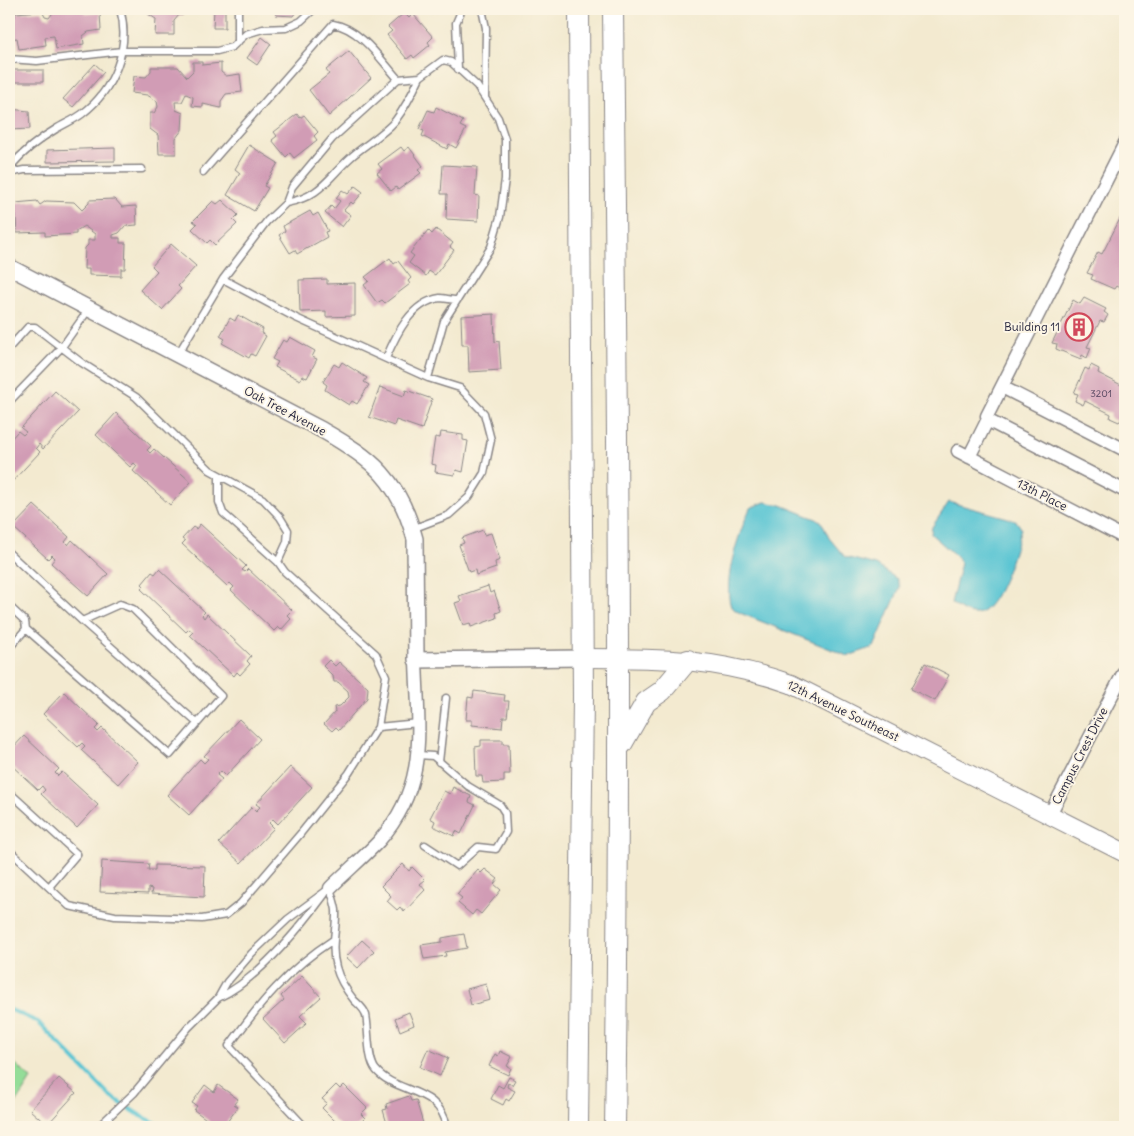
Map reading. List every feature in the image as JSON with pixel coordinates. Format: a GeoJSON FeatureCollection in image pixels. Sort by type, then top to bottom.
{"type":"FeatureCollection","features":[{"type":"Feature","properties":{"kind":"highway"},"geometry":{"type":"LineString","coordinates":[[578,1127],[583,658],[579,9]]}},
{"type":"Feature","properties":{"kind":"highway"},"geometry":{"type":"LineString","coordinates":[[613,9],[620,658],[615,1127]]}},
{"type":"Feature","properties":{"kind":"highway"},"geometry":{"type":"LineString","coordinates":[[619,749],[646,702],[662,691],[688,660]]}},
{"type":"Feature","properties":{"kind":"main road","name":"12th Avenue Southeast"},"geometry":{"type":"LineString","coordinates":[[583,658],[688,660],[754,672],[815,695],[1049,816],[1125,853]]}},
{"type":"Feature","properties":{"kind":"street"},"geometry":{"type":"LineString","coordinates":[[1125,143],[987,416],[989,421],[1125,491]]}},
{"type":"Feature","properties":{"kind":"street","name":"Oak Tree Avenue"},"geometry":{"type":"LineString","coordinates":[[9,267],[322,430],[363,454],[385,476],[395,490],[412,529],[416,557],[416,660]]}},
{"type":"Feature","properties":{"kind":"street"},"geometry":{"type":"LineString","coordinates":[[1002,387],[1125,450]]}},
{"type":"Feature","properties":{"kind":"street","name":"13th Place"},"geometry":{"type":"LineString","coordinates":[[988,419],[964,454],[1125,538]]}},
{"type":"Feature","properties":{"kind":"street","name":"12th Avenue Southeast"},"geometry":{"type":"LineString","coordinates":[[416,660],[583,658]]}},
{"type":"Feature","properties":{"kind":"street"},"geometry":{"type":"LineString","coordinates":[[330,888],[379,841],[395,821],[413,786],[418,755],[416,660]]}},
{"type":"Feature","properties":{"kind":"street","name":"Campus Crest Drive"},"geometry":{"type":"LineString","coordinates":[[1049,816],[1125,670]]}},
{"type":"Feature","properties":{"kind":"lane"},"geometry":{"type":"LineString","coordinates":[[9,168],[31,144],[82,115],[94,104],[117,70],[122,51],[124,21],[120,9]]}},
{"type":"Feature","properties":{"kind":"lane"},"geometry":{"type":"LineString","coordinates":[[238,9],[238,42]]}},
{"type":"Feature","properties":{"kind":"lane"},"geometry":{"type":"LineString","coordinates":[[9,59],[36,61],[122,51],[216,51],[232,47],[246,34],[263,29],[286,28],[301,21],[314,9]]}},
{"type":"Feature","properties":{"kind":"lane"},"geometry":{"type":"LineString","coordinates":[[458,69],[456,23],[462,9]]}},
{"type":"Feature","properties":{"kind":"lane"},"geometry":{"type":"LineString","coordinates":[[482,9],[486,28],[485,98]]}},
{"type":"Feature","properties":{"kind":"lane"},"geometry":{"type":"LineString","coordinates":[[203,172],[333,24],[344,25],[373,50],[398,79]]}},
{"type":"Feature","properties":{"kind":"lane"},"geometry":{"type":"LineString","coordinates":[[286,203],[303,200],[323,187],[349,159],[395,121],[420,77],[443,60],[451,62],[477,86],[498,118],[505,140],[505,179],[500,217],[491,247],[444,321],[428,378]]}},
{"type":"Feature","properties":{"kind":"lane"},"geometry":{"type":"LineString","coordinates":[[177,354],[223,279],[267,221],[286,203],[292,187],[332,139],[398,79],[420,77]]}},
{"type":"Feature","properties":{"kind":"lane"},"geometry":{"type":"LineString","coordinates":[[9,173],[24,170],[142,169]]}},
{"type":"Feature","properties":{"kind":"lane"},"geometry":{"type":"LineString","coordinates":[[223,279],[296,318],[428,378],[460,388],[484,413],[491,440],[484,473],[469,497],[449,515],[412,529]]}},
{"type":"Feature","properties":{"kind":"lane"},"geometry":{"type":"LineString","coordinates":[[386,358],[406,320],[420,307],[440,298],[456,300]]}},
{"type":"Feature","properties":{"kind":"lane"},"geometry":{"type":"LineString","coordinates":[[9,402],[62,347],[89,309]]}},
{"type":"Feature","properties":{"kind":"lane"},"geometry":{"type":"LineString","coordinates":[[9,348],[28,327],[35,327],[82,363],[136,397],[210,470],[263,499],[280,517],[288,530],[287,542],[278,562]]}},
{"type":"Feature","properties":{"kind":"lane"},"geometry":{"type":"LineString","coordinates":[[9,850],[69,906],[115,916],[202,919],[226,915],[241,903],[301,833],[349,773],[378,727],[386,676],[376,654],[223,513],[219,502],[219,475]]}},
{"type":"Feature","properties":{"kind":"lane"},"geometry":{"type":"LineString","coordinates":[[9,553],[197,724]]}},
{"type":"Feature","properties":{"kind":"lane"},"geometry":{"type":"LineString","coordinates":[[9,606],[25,621],[26,629],[170,755],[221,696],[133,609],[120,604],[82,621]]}},
{"type":"Feature","properties":{"kind":"lane"},"geometry":{"type":"LineString","coordinates":[[9,648],[26,629]]}},
{"type":"Feature","properties":{"kind":"lane"},"geometry":{"type":"LineString","coordinates":[[440,762],[446,698]]}},
{"type":"Feature","properties":{"kind":"lane"},"geometry":{"type":"LineString","coordinates":[[378,727],[418,723]]}},
{"type":"Feature","properties":{"kind":"lane"},"geometry":{"type":"LineString","coordinates":[[418,755],[433,756],[468,786],[500,806],[505,813],[506,832],[496,849],[478,848],[457,866],[425,844]]}},
{"type":"Feature","properties":{"kind":"lane"},"geometry":{"type":"LineString","coordinates":[[9,792],[77,854],[49,887]]}},
{"type":"Feature","properties":{"kind":"lane"},"geometry":{"type":"LineString","coordinates":[[330,888],[336,910],[333,940],[336,967],[343,985],[365,1011],[370,1038],[370,1056],[375,1070],[389,1080],[421,1093],[436,1106],[447,1127]]}},
{"type":"Feature","properties":{"kind":"lane"},"geometry":{"type":"LineString","coordinates":[[98,1127],[143,1083],[188,1028],[218,998],[227,982],[288,919],[330,888]]}},
{"type":"Feature","properties":{"kind":"lane"},"geometry":{"type":"LineString","coordinates":[[218,998],[233,991],[275,952],[302,924],[330,888]]}},
{"type":"Feature","properties":{"kind":"lane"},"geometry":{"type":"LineString","coordinates":[[305,1127],[229,1046],[256,1008],[282,980],[307,956],[333,940]]}},
{"type":"Feature","properties":{"kind":"green space"},"geometry":{"type":"Polygon","coordinates":[[[9,1057],[31,1079],[9,1114],[9,1057]]]}},
{"type":"Feature","properties":{"kind":"water"},"geometry":{"type":"Polygon","coordinates":[[[765,502],[781,505],[821,521],[829,538],[845,557],[876,565],[897,579],[900,587],[874,647],[848,656],[740,613],[731,607],[729,596],[730,571],[741,531],[750,508],[765,502]]]}},
{"type":"Feature","properties":{"kind":"water"},"geometry":{"type":"Polygon","coordinates":[[[949,502],[1008,518],[1017,522],[1021,528],[999,591],[984,610],[976,614],[966,612],[951,603],[961,563],[955,555],[931,534],[932,527],[949,502]]]}},
{"type":"Feature","properties":{"kind":"building"},"geometry":{"type":"Polygon","coordinates":[[[52,9],[81,9],[87,14],[100,13],[101,30],[88,32],[83,36],[84,44],[56,49],[54,36],[45,37],[46,45],[19,49],[17,38],[9,39],[9,23],[15,17],[15,13],[42,11],[45,17],[49,18],[52,14],[52,9]]]}},
{"type":"Feature","properties":{"kind":"building"},"geometry":{"type":"Polygon","coordinates":[[[148,9],[184,9],[183,15],[179,15],[174,21],[174,35],[155,35],[156,19],[148,14],[148,9]]]}},
{"type":"Feature","properties":{"kind":"building"},"geometry":{"type":"Polygon","coordinates":[[[214,9],[225,9],[225,28],[213,28],[214,9]]]}},
{"type":"Feature","properties":{"kind":"building"},"geometry":{"type":"Polygon","coordinates":[[[274,9],[298,9],[293,16],[276,15],[274,9]]]}},
{"type":"Feature","properties":{"kind":"building"},"geometry":{"type":"Polygon","coordinates":[[[404,13],[409,18],[413,14],[433,37],[428,42],[430,45],[414,58],[412,55],[407,59],[387,35],[392,31],[388,27],[404,13]]]}},
{"type":"Feature","properties":{"kind":"building"},"geometry":{"type":"Polygon","coordinates":[[[262,37],[271,44],[257,65],[247,58],[262,37]]]}},
{"type":"Feature","properties":{"kind":"building"},"geometry":{"type":"Polygon","coordinates":[[[349,51],[371,78],[329,116],[309,90],[329,74],[326,70],[349,51]]]}},
{"type":"Feature","properties":{"kind":"building"},"geometry":{"type":"Polygon","coordinates":[[[193,62],[202,62],[202,65],[221,63],[221,72],[226,76],[240,74],[242,92],[226,94],[221,101],[221,108],[203,104],[203,107],[192,106],[193,97],[186,94],[182,102],[175,102],[176,110],[183,113],[182,130],[176,138],[176,154],[159,154],[158,135],[150,129],[150,113],[154,113],[158,107],[157,101],[147,95],[132,93],[134,76],[146,77],[151,71],[151,67],[178,67],[187,77],[193,71],[193,62]]]}},
{"type":"Feature","properties":{"kind":"building"},"geometry":{"type":"Polygon","coordinates":[[[95,64],[104,72],[73,107],[63,99],[95,64]]]}},
{"type":"Feature","properties":{"kind":"building"},"geometry":{"type":"Polygon","coordinates":[[[9,70],[43,70],[43,82],[9,82],[9,70]]]}},
{"type":"Feature","properties":{"kind":"building"},"geometry":{"type":"Polygon","coordinates":[[[436,107],[463,121],[460,126],[466,129],[456,148],[449,144],[447,149],[422,136],[424,131],[419,129],[428,110],[434,112],[436,107]]]}},
{"type":"Feature","properties":{"kind":"building"},"geometry":{"type":"Polygon","coordinates":[[[9,109],[29,111],[30,129],[9,130],[9,109]]]}},
{"type":"Feature","properties":{"kind":"building"},"geometry":{"type":"Polygon","coordinates":[[[297,114],[300,118],[304,115],[318,132],[314,136],[317,140],[294,158],[290,153],[286,157],[272,140],[277,136],[274,132],[297,114]]]}},
{"type":"Feature","properties":{"kind":"building"},"geometry":{"type":"Polygon","coordinates":[[[249,145],[278,163],[264,186],[268,188],[254,211],[227,195],[240,173],[235,169],[249,145]]]}},
{"type":"Feature","properties":{"kind":"building"},"geometry":{"type":"Polygon","coordinates":[[[401,147],[404,151],[409,147],[423,166],[418,170],[421,173],[398,190],[396,187],[391,191],[377,173],[382,169],[378,164],[401,147]]]}},
{"type":"Feature","properties":{"kind":"building"},"geometry":{"type":"Polygon","coordinates":[[[115,148],[115,161],[47,162],[47,150],[115,148]]]}},
{"type":"Feature","properties":{"kind":"building"},"geometry":{"type":"Polygon","coordinates":[[[443,165],[477,167],[475,195],[479,196],[478,221],[446,219],[447,194],[441,194],[443,165]]]}},
{"type":"Feature","properties":{"kind":"building"},"geometry":{"type":"Polygon","coordinates":[[[355,186],[363,192],[353,204],[351,202],[344,210],[351,215],[342,227],[325,213],[331,206],[334,209],[340,201],[336,198],[342,190],[348,194],[355,186]]]}},
{"type":"Feature","properties":{"kind":"building"},"geometry":{"type":"Polygon","coordinates":[[[115,199],[122,207],[136,206],[137,225],[125,226],[119,233],[113,235],[113,238],[120,238],[120,243],[126,243],[125,269],[121,269],[121,276],[89,275],[89,269],[84,269],[85,248],[88,245],[88,240],[95,240],[95,234],[84,226],[76,231],[76,234],[45,236],[45,232],[17,233],[15,203],[37,201],[40,205],[46,201],[74,202],[82,210],[89,203],[89,200],[115,199]]]}},
{"type":"Feature","properties":{"kind":"building"},"geometry":{"type":"Polygon","coordinates":[[[222,200],[238,215],[233,220],[237,224],[215,245],[210,240],[207,243],[192,229],[197,224],[193,221],[213,201],[217,204],[222,200]]]}},
{"type":"Feature","properties":{"kind":"building"},"geometry":{"type":"Polygon","coordinates":[[[1125,209],[1125,270],[1121,279],[1124,281],[1121,289],[1116,286],[1114,289],[1091,279],[1093,275],[1087,273],[1098,252],[1102,254],[1125,209]]]}},
{"type":"Feature","properties":{"kind":"building"},"geometry":{"type":"Polygon","coordinates":[[[310,211],[313,216],[318,213],[328,231],[325,232],[327,237],[297,254],[295,250],[290,253],[279,235],[285,231],[283,226],[310,211]]]}},
{"type":"Feature","properties":{"kind":"building"},"geometry":{"type":"Polygon","coordinates":[[[436,229],[453,243],[450,247],[454,250],[435,275],[429,271],[426,276],[409,263],[414,256],[410,253],[428,230],[432,234],[436,229]]]}},
{"type":"Feature","properties":{"kind":"building"},"geometry":{"type":"Polygon","coordinates":[[[171,244],[196,266],[178,286],[181,289],[162,310],[140,290],[157,271],[152,266],[171,244]]]}},
{"type":"Feature","properties":{"kind":"building"},"geometry":{"type":"Polygon","coordinates":[[[390,258],[394,264],[398,261],[411,278],[408,281],[410,284],[385,303],[382,300],[377,303],[364,285],[369,281],[365,277],[390,258]]]}},
{"type":"Feature","properties":{"kind":"building"},"geometry":{"type":"Polygon","coordinates":[[[327,279],[327,284],[355,283],[355,316],[326,317],[326,311],[300,312],[299,280],[327,279]]]}},
{"type":"Feature","properties":{"kind":"building","name":"Building 11"},"geometry":{"type":"Polygon","coordinates":[[[1084,298],[1106,309],[1104,312],[1108,315],[1104,322],[1100,321],[1087,347],[1091,348],[1087,358],[1082,355],[1081,359],[1056,349],[1057,344],[1052,343],[1073,300],[1080,304],[1084,298]]]}},
{"type":"Feature","properties":{"kind":"building"},"geometry":{"type":"Polygon","coordinates":[[[494,314],[495,342],[499,341],[501,370],[469,372],[468,345],[462,345],[461,316],[494,314]]]}},
{"type":"Feature","properties":{"kind":"building"},"geometry":{"type":"Polygon","coordinates":[[[238,315],[263,329],[261,333],[266,336],[255,356],[251,354],[249,358],[222,343],[225,339],[220,336],[230,318],[235,321],[238,315]]]}},
{"type":"Feature","properties":{"kind":"building"},"geometry":{"type":"Polygon","coordinates":[[[290,337],[315,351],[312,357],[317,359],[307,378],[302,376],[300,380],[275,367],[278,362],[272,359],[283,340],[287,342],[290,337]]]}},
{"type":"Feature","properties":{"kind":"building"},"geometry":{"type":"Polygon","coordinates":[[[342,362],[367,378],[364,382],[369,385],[357,404],[352,401],[349,405],[325,390],[327,385],[323,382],[334,364],[339,367],[342,362]]]}},
{"type":"Feature","properties":{"kind":"building"},"geometry":{"type":"Polygon","coordinates":[[[1091,365],[1099,369],[1098,373],[1125,387],[1125,415],[1119,422],[1110,418],[1111,414],[1085,401],[1083,405],[1075,401],[1078,394],[1074,393],[1085,368],[1089,370],[1091,365]]]}},
{"type":"Feature","properties":{"kind":"building"},"geometry":{"type":"Polygon","coordinates":[[[380,387],[404,396],[406,390],[432,399],[422,429],[396,420],[394,426],[369,417],[380,387]]]}},
{"type":"Feature","properties":{"kind":"building"},"geometry":{"type":"Polygon","coordinates":[[[55,391],[78,412],[43,449],[39,444],[36,448],[40,452],[9,485],[9,441],[18,431],[23,435],[26,432],[21,428],[55,391]]]}},
{"type":"Feature","properties":{"kind":"building"},"geometry":{"type":"Polygon","coordinates":[[[116,413],[151,446],[147,450],[150,453],[154,449],[191,482],[170,505],[133,471],[137,466],[134,463],[130,467],[96,435],[116,413]]]}},
{"type":"Feature","properties":{"kind":"building"},"geometry":{"type":"Polygon","coordinates":[[[441,432],[463,435],[463,440],[468,441],[463,472],[456,470],[455,475],[435,472],[436,465],[431,464],[435,437],[440,438],[441,432]]]}},
{"type":"Feature","properties":{"kind":"building"},"geometry":{"type":"Polygon","coordinates":[[[34,505],[69,537],[65,542],[68,545],[72,540],[108,574],[88,596],[51,563],[55,558],[52,555],[48,559],[13,527],[34,505]]]}},
{"type":"Feature","properties":{"kind":"building"},"geometry":{"type":"Polygon","coordinates":[[[200,524],[246,566],[242,570],[245,572],[248,569],[292,610],[287,615],[291,619],[281,630],[278,627],[274,631],[231,590],[234,587],[230,583],[227,586],[182,544],[185,541],[182,539],[193,527],[196,529],[200,524]]]}},
{"type":"Feature","properties":{"kind":"building"},"geometry":{"type":"Polygon","coordinates":[[[483,530],[484,535],[491,533],[500,560],[495,562],[496,568],[476,575],[475,570],[469,572],[459,545],[464,543],[462,538],[483,530]]]}},
{"type":"Feature","properties":{"kind":"building"},"geometry":{"type":"Polygon","coordinates":[[[159,569],[205,612],[202,615],[204,618],[207,614],[251,656],[247,661],[250,664],[240,675],[237,672],[234,676],[190,635],[193,632],[189,629],[186,632],[141,589],[144,586],[142,584],[152,572],[155,574],[159,569]]]}},
{"type":"Feature","properties":{"kind":"building"},"geometry":{"type":"Polygon","coordinates":[[[488,586],[490,593],[494,591],[501,611],[496,613],[497,618],[471,627],[470,623],[463,625],[455,603],[461,601],[459,596],[488,586]]]}},
{"type":"Feature","properties":{"kind":"building"},"geometry":{"type":"Polygon","coordinates":[[[329,660],[335,666],[339,662],[368,688],[367,698],[339,730],[336,727],[332,731],[324,724],[335,712],[334,707],[340,706],[349,697],[348,691],[338,682],[334,682],[333,676],[323,666],[329,660]]]}},
{"type":"Feature","properties":{"kind":"building"},"geometry":{"type":"Polygon","coordinates":[[[925,663],[949,675],[935,701],[911,689],[925,663]]]}},
{"type":"Feature","properties":{"kind":"building"},"geometry":{"type":"Polygon","coordinates":[[[474,691],[505,695],[504,701],[509,701],[507,717],[503,717],[502,728],[472,725],[472,720],[466,720],[468,697],[473,698],[474,691]]]}},
{"type":"Feature","properties":{"kind":"building"},"geometry":{"type":"Polygon","coordinates":[[[64,692],[99,725],[95,729],[98,732],[102,728],[138,762],[118,784],[81,750],[85,746],[82,743],[78,747],[43,714],[64,692]]]}},
{"type":"Feature","properties":{"kind":"building"},"geometry":{"type":"Polygon","coordinates":[[[239,719],[260,739],[226,776],[221,771],[217,775],[222,779],[189,815],[167,795],[200,759],[204,763],[208,759],[204,756],[239,719]]]}},
{"type":"Feature","properties":{"kind":"building"},"geometry":{"type":"Polygon","coordinates":[[[24,736],[59,769],[55,773],[58,776],[62,772],[98,805],[77,828],[41,794],[45,790],[42,786],[38,790],[9,763],[9,752],[24,736]]]}},
{"type":"Feature","properties":{"kind":"building"},"geometry":{"type":"Polygon","coordinates":[[[481,740],[503,740],[503,744],[509,744],[510,774],[504,774],[504,782],[483,783],[482,776],[476,776],[475,747],[481,746],[481,740]]]}},
{"type":"Feature","properties":{"kind":"building"},"geometry":{"type":"Polygon","coordinates":[[[290,767],[312,787],[278,824],[273,819],[269,823],[274,828],[241,863],[219,843],[252,807],[256,811],[260,807],[256,804],[290,767]]]}},
{"type":"Feature","properties":{"kind":"building"},"geometry":{"type":"Polygon","coordinates":[[[453,787],[471,796],[469,802],[475,805],[461,834],[456,831],[454,836],[433,826],[435,821],[430,818],[444,791],[450,794],[453,787]]]}},
{"type":"Feature","properties":{"kind":"building"},"geometry":{"type":"Polygon","coordinates":[[[102,861],[149,864],[148,870],[155,870],[155,865],[205,866],[204,897],[151,894],[152,889],[148,888],[148,894],[100,892],[102,861]]]}},
{"type":"Feature","properties":{"kind":"building"},"geometry":{"type":"Polygon","coordinates":[[[403,864],[409,871],[412,867],[425,880],[420,884],[425,890],[404,912],[400,907],[397,910],[387,901],[391,896],[381,886],[403,864]]]}},
{"type":"Feature","properties":{"kind":"building"},"geometry":{"type":"Polygon","coordinates":[[[485,869],[498,879],[494,884],[501,890],[481,914],[476,910],[472,915],[458,903],[462,898],[457,894],[478,870],[481,873],[485,869]]]}},
{"type":"Feature","properties":{"kind":"building"},"geometry":{"type":"Polygon","coordinates":[[[464,934],[467,948],[445,952],[446,956],[424,959],[421,945],[442,942],[442,938],[464,934]]]}},
{"type":"Feature","properties":{"kind":"building"},"geometry":{"type":"Polygon","coordinates":[[[362,940],[374,951],[358,968],[346,957],[362,940]]]}},
{"type":"Feature","properties":{"kind":"building"},"geometry":{"type":"Polygon","coordinates":[[[302,976],[321,997],[300,1016],[307,1023],[285,1043],[263,1019],[284,1000],[281,996],[302,976]]]}},
{"type":"Feature","properties":{"kind":"building"},"geometry":{"type":"Polygon","coordinates":[[[486,984],[490,1000],[471,1005],[467,989],[486,984]]]}},
{"type":"Feature","properties":{"kind":"building"},"geometry":{"type":"Polygon","coordinates":[[[409,1012],[414,1025],[400,1031],[395,1018],[409,1012]]]}},
{"type":"Feature","properties":{"kind":"building"},"geometry":{"type":"Polygon","coordinates":[[[428,1049],[448,1058],[440,1076],[420,1067],[428,1049]]]}},
{"type":"Feature","properties":{"kind":"building"},"geometry":{"type":"Polygon","coordinates":[[[500,1051],[512,1057],[507,1066],[511,1068],[508,1075],[489,1066],[495,1054],[498,1056],[500,1051]]]}},
{"type":"Feature","properties":{"kind":"building"},"geometry":{"type":"Polygon","coordinates":[[[509,1077],[515,1080],[512,1085],[508,1083],[507,1087],[515,1091],[509,1101],[506,1099],[503,1105],[491,1099],[498,1085],[503,1088],[509,1077]]]}},
{"type":"Feature","properties":{"kind":"building"},"geometry":{"type":"Polygon","coordinates":[[[59,1078],[76,1093],[47,1125],[30,1110],[59,1078]]]}},
{"type":"Feature","properties":{"kind":"building"},"geometry":{"type":"Polygon","coordinates":[[[205,1085],[214,1092],[218,1085],[238,1099],[234,1104],[238,1107],[224,1126],[220,1123],[217,1127],[194,1110],[197,1106],[192,1103],[205,1085]]]}},
{"type":"Feature","properties":{"kind":"building"},"geometry":{"type":"Polygon","coordinates":[[[336,1085],[340,1089],[344,1085],[367,1108],[361,1114],[365,1118],[356,1127],[341,1127],[322,1108],[327,1103],[322,1099],[336,1085]]]}},
{"type":"Feature","properties":{"kind":"building"},"geometry":{"type":"Polygon","coordinates":[[[409,1096],[411,1101],[416,1100],[424,1127],[388,1127],[383,1110],[387,1109],[386,1104],[409,1096]]]}},
{"type":"Feature","properties":{"kind":"building"},"geometry":{"type":"Polygon","coordinates":[[[464,1124],[485,1126],[485,1127],[463,1127],[464,1124]]]}},
{"type":"Feature","properties":{"kind":"waterway"},"geometry":{"type":"LineString","coordinates":[[9,1009],[38,1022],[110,1096],[141,1116],[165,1127]]}},
{"type":"Feature","properties":{"kind":"place","name":"Building 11"},"geometry":{"type":"Point","coordinates":[1079,327]}}]}
